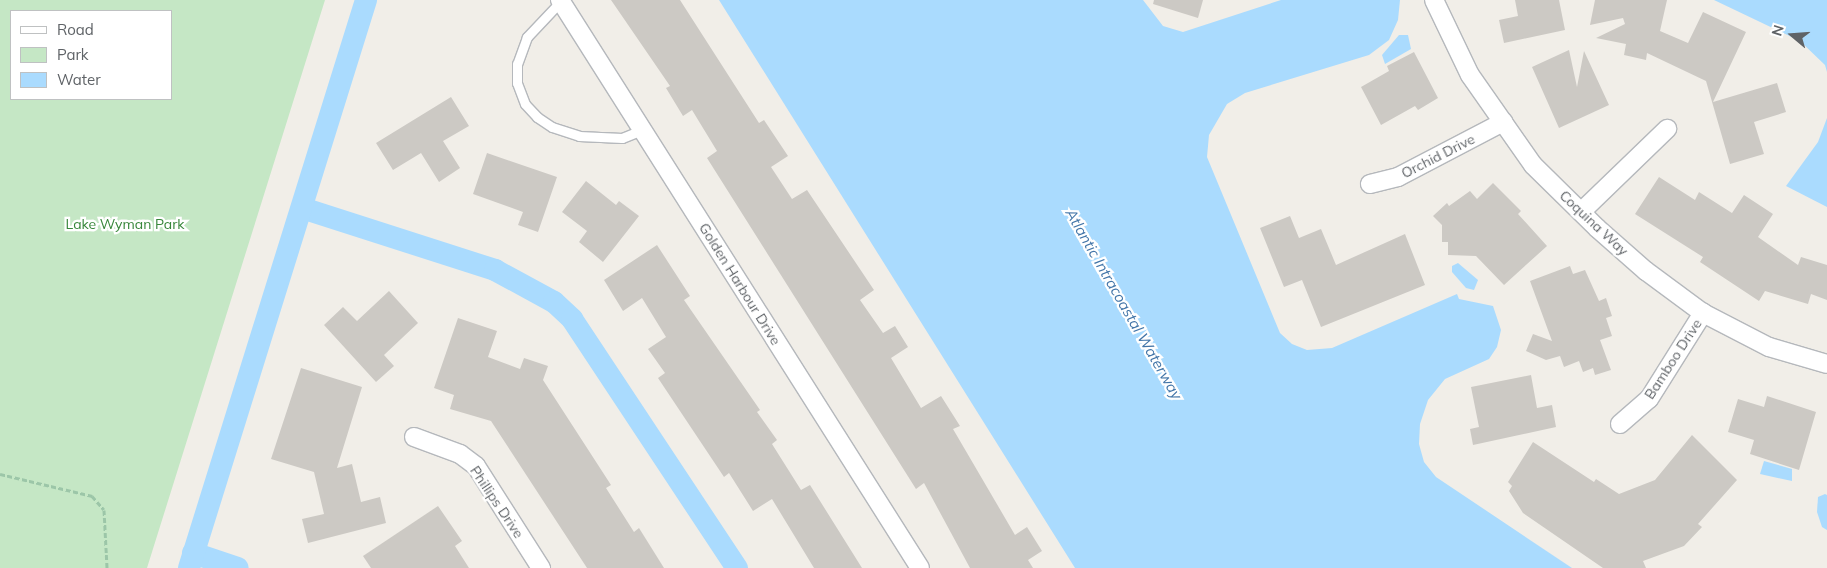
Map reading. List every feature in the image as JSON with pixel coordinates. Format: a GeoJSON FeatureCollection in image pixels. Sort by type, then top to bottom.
{"type":"FeatureCollection","features":[{"type":"Feature","properties":{"kind":"street","name":"Coquina Way"},"geometry":{"type":"LineString","coordinates":[[1434,0],[1470,75],[1533,166],[1581,212],[1646,272],[1703,313],[1770,347],[1827,364]]}},
{"type":"Feature","properties":{"kind":"street","name":"Golden Harbour Drive"},"geometry":{"type":"LineString","coordinates":[[560,1],[920,568]]}},
{"type":"Feature","properties":{"kind":"street","name":"Orchid Drive"},"geometry":{"type":"LineString","coordinates":[[1370,184],[1398,177],[1503,122]]}},
{"type":"Feature","properties":{"kind":"street"},"geometry":{"type":"LineString","coordinates":[[1581,212],[1667,129]]}},
{"type":"Feature","properties":{"kind":"street","name":"Bamboo Drive"},"geometry":{"type":"LineString","coordinates":[[1620,424],[1649,399],[1703,313]]}},
{"type":"Feature","properties":{"kind":"street","name":"Phillips Drive"},"geometry":{"type":"LineString","coordinates":[[414,437],[460,454],[476,466],[541,568]]}},
{"type":"Feature","properties":{"kind":"lane"},"geometry":{"type":"LineString","coordinates":[[560,1],[527,37],[518,64],[517,83],[525,104],[537,117],[552,126],[579,136],[622,138],[642,130]]}},
{"type":"Feature","properties":{"kind":"path"},"geometry":{"type":"LineString","coordinates":[[0,474],[92,496],[104,510],[108,568]]}},
{"type":"Feature","properties":{"kind":"green space","name":"Lake Wyman Park"},"geometry":{"type":"Polygon","coordinates":[[[0,0],[325,0],[147,568],[0,568],[0,0]]]}},
{"type":"Feature","properties":{"kind":"water","name":"Atlantic Intracoastal Waterway"},"geometry":{"type":"Polygon","coordinates":[[[719,0],[1143,0],[1163,26],[1183,32],[1281,0],[1400,0],[1398,20],[1389,40],[1369,55],[1245,93],[1227,104],[1209,135],[1207,157],[1280,333],[1292,344],[1307,350],[1332,348],[1457,294],[1459,299],[1493,306],[1501,330],[1497,347],[1489,359],[1445,379],[1428,400],[1420,424],[1419,444],[1424,462],[1436,477],[1572,568],[1075,568],[719,0]]]}},
{"type":"Feature","properties":{"kind":"water"},"geometry":{"type":"Polygon","coordinates":[[[1714,0],[1827,0],[1827,72],[1825,65],[1800,41],[1714,0]]]}},
{"type":"Feature","properties":{"kind":"water"},"geometry":{"type":"Polygon","coordinates":[[[1399,35],[1408,35],[1411,49],[1385,64],[1382,55],[1399,35]]]}},
{"type":"Feature","properties":{"kind":"water"},"geometry":{"type":"Polygon","coordinates":[[[1827,118],[1827,207],[1786,186],[1818,142],[1827,118]]]}},
{"type":"Feature","properties":{"kind":"water"},"geometry":{"type":"Polygon","coordinates":[[[1458,263],[1478,280],[1474,290],[1466,288],[1452,272],[1452,266],[1458,263]]]}},
{"type":"Feature","properties":{"kind":"water"},"geometry":{"type":"Polygon","coordinates":[[[1764,461],[1792,469],[1792,481],[1760,474],[1764,461]]]}},
{"type":"Feature","properties":{"kind":"water"},"geometry":{"type":"Polygon","coordinates":[[[1827,495],[1827,530],[1822,527],[1817,512],[1818,497],[1827,495]]]}},
{"type":"Feature","properties":{"kind":"building"},"geometry":{"type":"Polygon","coordinates":[[[611,0],[680,0],[759,123],[764,120],[788,156],[771,167],[792,199],[807,190],[874,290],[860,300],[883,333],[895,326],[908,347],[891,358],[921,408],[941,396],[960,426],[953,429],[1015,535],[1027,527],[1042,551],[1028,560],[1033,568],[970,568],[924,483],[916,489],[707,158],[717,151],[692,110],[683,116],[666,88],[670,86],[611,0]]]}},
{"type":"Feature","properties":{"kind":"building"},"geometry":{"type":"Polygon","coordinates":[[[1154,0],[1203,0],[1198,18],[1153,4],[1154,0]]]}},
{"type":"Feature","properties":{"kind":"building"},"geometry":{"type":"Polygon","coordinates":[[[1515,0],[1559,0],[1565,30],[1504,43],[1499,20],[1518,16],[1515,0]]]}},
{"type":"Feature","properties":{"kind":"building"},"geometry":{"type":"Polygon","coordinates":[[[1595,0],[1667,0],[1660,31],[1688,43],[1703,12],[1746,32],[1713,102],[1777,83],[1786,112],[1754,122],[1764,154],[1730,164],[1706,81],[1647,53],[1646,60],[1624,55],[1626,44],[1596,38],[1625,24],[1623,18],[1590,25],[1595,0]]]}},
{"type":"Feature","properties":{"kind":"building"},"geometry":{"type":"Polygon","coordinates":[[[1569,50],[1577,87],[1584,51],[1609,105],[1559,128],[1532,67],[1569,50]]]}},
{"type":"Feature","properties":{"kind":"building"},"geometry":{"type":"Polygon","coordinates":[[[1414,52],[1438,98],[1418,110],[1415,106],[1381,125],[1361,87],[1389,71],[1387,66],[1414,52]]]}},
{"type":"Feature","properties":{"kind":"building"},"geometry":{"type":"Polygon","coordinates":[[[451,97],[469,126],[443,141],[460,168],[439,182],[421,153],[393,170],[376,143],[451,97]]]}},
{"type":"Feature","properties":{"kind":"building"},"geometry":{"type":"Polygon","coordinates":[[[487,153],[557,177],[538,232],[518,225],[523,212],[473,194],[487,153]]]}},
{"type":"Feature","properties":{"kind":"building"},"geometry":{"type":"Polygon","coordinates":[[[1659,177],[1695,200],[1699,192],[1732,213],[1744,195],[1773,214],[1758,237],[1798,265],[1801,257],[1827,265],[1827,300],[1811,294],[1808,304],[1765,291],[1759,301],[1700,262],[1703,257],[1635,214],[1659,177]]]}},
{"type":"Feature","properties":{"kind":"building"},"geometry":{"type":"Polygon","coordinates":[[[586,181],[616,205],[619,201],[639,216],[603,262],[579,242],[587,231],[562,212],[586,181]]]}},
{"type":"Feature","properties":{"kind":"building"},"geometry":{"type":"Polygon","coordinates":[[[1493,183],[1521,211],[1518,214],[1547,246],[1504,285],[1476,256],[1448,255],[1448,242],[1442,242],[1442,225],[1433,216],[1447,203],[1449,206],[1470,191],[1477,199],[1493,183]]]}},
{"type":"Feature","properties":{"kind":"building"},"geometry":{"type":"Polygon","coordinates":[[[1290,216],[1299,238],[1321,229],[1336,265],[1405,234],[1425,285],[1321,327],[1302,280],[1284,287],[1260,228],[1290,216]]]}},
{"type":"Feature","properties":{"kind":"building"},"geometry":{"type":"Polygon","coordinates":[[[657,245],[690,296],[684,300],[760,410],[757,412],[777,440],[772,444],[801,490],[810,485],[862,568],[814,568],[772,499],[753,511],[729,473],[724,477],[658,378],[665,373],[648,349],[666,337],[642,298],[623,311],[604,280],[657,245]]]}},
{"type":"Feature","properties":{"kind":"building"},"geometry":{"type":"Polygon","coordinates":[[[1570,266],[1573,274],[1585,270],[1599,301],[1606,298],[1612,316],[1606,318],[1612,336],[1600,340],[1611,370],[1595,375],[1593,368],[1583,372],[1579,361],[1564,367],[1560,356],[1546,360],[1526,351],[1533,334],[1552,341],[1530,281],[1570,266]]]}},
{"type":"Feature","properties":{"kind":"building"},"geometry":{"type":"Polygon","coordinates":[[[389,291],[418,323],[384,355],[394,366],[376,382],[324,325],[343,307],[357,321],[389,291]]]}},
{"type":"Feature","properties":{"kind":"building"},"geometry":{"type":"Polygon","coordinates":[[[458,318],[497,331],[488,357],[520,369],[524,358],[548,366],[543,380],[611,485],[606,488],[634,532],[639,528],[664,568],[587,568],[491,421],[450,409],[454,395],[434,388],[458,318]]]}},
{"type":"Feature","properties":{"kind":"building"},"geometry":{"type":"Polygon","coordinates":[[[301,368],[362,387],[337,468],[352,464],[361,502],[380,497],[386,523],[308,543],[302,519],[324,514],[314,472],[271,459],[301,368]]]}},
{"type":"Feature","properties":{"kind":"building"},"geometry":{"type":"Polygon","coordinates":[[[1531,375],[1537,408],[1552,405],[1556,427],[1473,445],[1470,429],[1479,427],[1471,387],[1531,375]]]}},
{"type":"Feature","properties":{"kind":"building"},"geometry":{"type":"Polygon","coordinates":[[[1767,396],[1816,412],[1799,470],[1750,454],[1754,440],[1728,432],[1738,399],[1764,407],[1767,396]]]}},
{"type":"Feature","properties":{"kind":"building"},"geometry":{"type":"Polygon","coordinates":[[[1692,435],[1737,480],[1698,524],[1702,527],[1684,546],[1643,561],[1646,568],[1603,568],[1523,513],[1509,491],[1512,486],[1508,482],[1533,442],[1594,482],[1596,479],[1619,494],[1655,480],[1692,435]]]}},
{"type":"Feature","properties":{"kind":"building"},"geometry":{"type":"Polygon","coordinates":[[[438,506],[462,541],[455,546],[469,568],[371,568],[363,556],[438,506]]]}},
{"type":"Feature","properties":{"kind":"waterway"},"geometry":{"type":"LineString","coordinates":[[189,568],[366,0]]}},
{"type":"Feature","properties":{"kind":"waterway"},"geometry":{"type":"LineString","coordinates":[[302,208],[495,270],[554,302],[572,319],[737,568]]}},
{"type":"Feature","properties":{"kind":"waterway"},"geometry":{"type":"LineString","coordinates":[[193,553],[238,568]]}}]}
